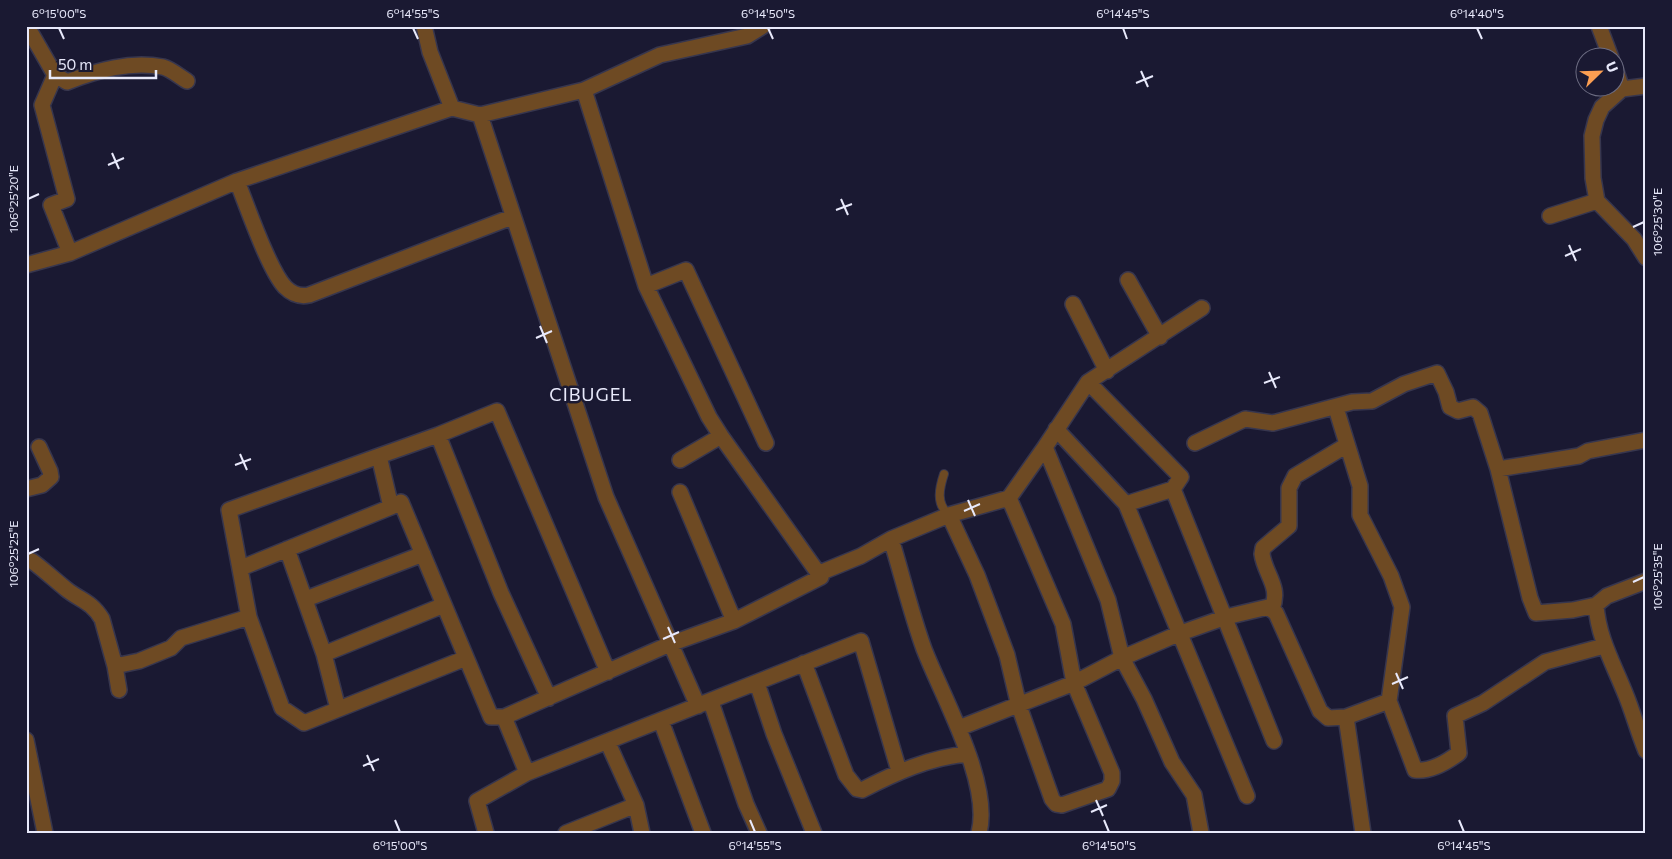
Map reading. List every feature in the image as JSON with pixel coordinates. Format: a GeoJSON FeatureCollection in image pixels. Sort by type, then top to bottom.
{"type":"FeatureCollection","features":[{"type":"Feature","properties":{"kind":"street"},"geometry":{"type":"LineString","coordinates":[[424,26],[430,52],[452,108]]}},
{"type":"Feature","properties":{"kind":"street"},"geometry":{"type":"LineString","coordinates":[[26,265],[70,253],[237,181],[452,108],[480,115],[584,90],[660,55],[747,36],[763,26]]}},
{"type":"Feature","properties":{"kind":"street"},"geometry":{"type":"LineString","coordinates":[[1599,26],[1607,48]]}},
{"type":"Feature","properties":{"kind":"street"},"geometry":{"type":"LineString","coordinates":[[26,37],[32,35],[55,75],[67,82],[98,70],[124,66],[165,68],[187,81]]}},
{"type":"Feature","properties":{"kind":"street"},"geometry":{"type":"LineString","coordinates":[[55,75],[42,104],[67,199],[51,206],[70,253]]}},
{"type":"Feature","properties":{"kind":"street"},"geometry":{"type":"LineString","coordinates":[[1624,89],[1646,86]]}},
{"type":"Feature","properties":{"kind":"street"},"geometry":{"type":"LineString","coordinates":[[584,90],[646,286],[709,417],[821,576]]}},
{"type":"Feature","properties":{"kind":"street"},"geometry":{"type":"LineString","coordinates":[[1612,98],[1602,107],[1592,136],[1591,158],[1597,201],[1634,239],[1646,258]]}},
{"type":"Feature","properties":{"kind":"street"},"geometry":{"type":"LineString","coordinates":[[480,115],[512,217],[606,497],[670,644],[704,704],[759,833]]}},
{"type":"Feature","properties":{"kind":"street"},"geometry":{"type":"LineString","coordinates":[[237,181],[276,274],[286,288],[301,297],[309,296],[512,217]]}},
{"type":"Feature","properties":{"kind":"street"},"geometry":{"type":"LineString","coordinates":[[1550,216],[1597,201]]}},
{"type":"Feature","properties":{"kind":"street"},"geometry":{"type":"LineString","coordinates":[[646,286],[686,270],[766,443]]}},
{"type":"Feature","properties":{"kind":"street"},"geometry":{"type":"LineString","coordinates":[[1128,280],[1160,337]]}},
{"type":"Feature","properties":{"kind":"street"},"geometry":{"type":"LineString","coordinates":[[1073,304],[1107,370]]}},
{"type":"Feature","properties":{"kind":"street"},"geometry":{"type":"LineString","coordinates":[[241,568],[401,502],[491,717],[504,717],[670,644],[734,621],[821,576],[822,572],[861,556],[891,539],[948,515],[1009,498],[1045,448],[1088,382],[1202,308]]}},
{"type":"Feature","properties":{"kind":"street"},"geometry":{"type":"LineString","coordinates":[[1195,443],[1245,419],[1273,423],[1326,408],[1336,408],[1352,402],[1372,401],[1404,384],[1437,373],[1446,392],[1450,407],[1458,411],[1473,407],[1478,409],[1498,469],[1530,598],[1536,613],[1573,610],[1596,605],[1607,596],[1646,581]]}},
{"type":"Feature","properties":{"kind":"street"},"geometry":{"type":"LineString","coordinates":[[1088,382],[1182,477],[1173,489],[1126,504]]}},
{"type":"Feature","properties":{"kind":"street"},"geometry":{"type":"LineString","coordinates":[[1336,408],[1360,486],[1360,515],[1391,576],[1402,607],[1389,701],[1410,760],[1416,770],[1427,770],[1459,753],[1455,716],[1498,695],[1545,662],[1604,646]]}},
{"type":"Feature","properties":{"kind":"street"},"geometry":{"type":"LineString","coordinates":[[466,658],[304,722],[282,708],[249,617],[241,568],[232,537],[228,510],[438,435],[497,411],[608,672]]}},
{"type":"Feature","properties":{"kind":"street"},"geometry":{"type":"LineString","coordinates":[[1056,429],[1126,504],[1246,796]]}},
{"type":"Feature","properties":{"kind":"street"},"geometry":{"type":"LineString","coordinates":[[438,435],[501,593],[549,698]]}},
{"type":"Feature","properties":{"kind":"street"},"geometry":{"type":"LineString","coordinates":[[680,460],[721,436]]}},
{"type":"Feature","properties":{"kind":"street"},"geometry":{"type":"LineString","coordinates":[[1498,469],[1579,456],[1588,451],[1646,440]]}},
{"type":"Feature","properties":{"kind":"street"},"geometry":{"type":"LineString","coordinates":[[1347,446],[1295,476],[1289,488],[1289,526],[1263,548],[1262,554],[1276,591],[1276,598],[1272,608],[1310,685],[1320,711],[1328,718],[1346,717],[1389,701]]}},
{"type":"Feature","properties":{"kind":"street"},"geometry":{"type":"LineString","coordinates":[[26,489],[42,485],[50,477],[50,471],[38,447]]}},
{"type":"Feature","properties":{"kind":"street"},"geometry":{"type":"LineString","coordinates":[[1045,448],[1108,600],[1122,658],[1144,699],[1172,762],[1194,795],[1201,833]]}},
{"type":"Feature","properties":{"kind":"street"},"geometry":{"type":"LineString","coordinates":[[379,456],[391,507]]}},
{"type":"Feature","properties":{"kind":"street"},"geometry":{"type":"LineString","coordinates":[[1173,489],[1226,617],[1274,741]]}},
{"type":"Feature","properties":{"kind":"street"},"geometry":{"type":"LineString","coordinates":[[680,492],[734,621]]}},
{"type":"Feature","properties":{"kind":"street"},"geometry":{"type":"LineString","coordinates":[[948,515],[977,575],[1007,655],[1019,706],[1052,799],[1056,804],[1062,805],[1108,789],[1112,781],[1112,773],[1074,683],[1063,624],[1009,498]]}},
{"type":"Feature","properties":{"kind":"street"},"geometry":{"type":"LineString","coordinates":[[891,539],[924,648],[959,728],[968,754],[981,802],[979,833]]}},
{"type":"Feature","properties":{"kind":"street"},"geometry":{"type":"LineString","coordinates":[[287,549],[324,654],[338,709]]}},
{"type":"Feature","properties":{"kind":"street"},"geometry":{"type":"LineString","coordinates":[[306,599],[423,554]]}},
{"type":"Feature","properties":{"kind":"street"},"geometry":{"type":"LineString","coordinates":[[26,559],[32,561],[68,590],[92,604],[102,619],[116,666],[119,690]]}},
{"type":"Feature","properties":{"kind":"street"},"geometry":{"type":"LineString","coordinates":[[324,654],[444,605]]}},
{"type":"Feature","properties":{"kind":"street"},"geometry":{"type":"LineString","coordinates":[[1596,605],[1598,626],[1604,646],[1626,695],[1646,751]]}},
{"type":"Feature","properties":{"kind":"street"},"geometry":{"type":"LineString","coordinates":[[959,728],[1074,683],[1122,658],[1178,634],[1226,617],[1268,607],[1272,608]]}},
{"type":"Feature","properties":{"kind":"street"},"geometry":{"type":"LineString","coordinates":[[116,666],[139,661],[171,648],[181,638],[249,617]]}},
{"type":"Feature","properties":{"kind":"street"},"geometry":{"type":"LineString","coordinates":[[485,832],[476,801],[527,773],[608,743],[861,641],[899,771]]}},
{"type":"Feature","properties":{"kind":"street"},"geometry":{"type":"LineString","coordinates":[[804,663],[846,776],[852,785],[862,790],[899,771],[949,756],[968,754]]}},
{"type":"Feature","properties":{"kind":"street"},"geometry":{"type":"LineString","coordinates":[[757,683],[774,734],[814,833]]}},
{"type":"Feature","properties":{"kind":"street"},"geometry":{"type":"LineString","coordinates":[[504,717],[527,773]]}},
{"type":"Feature","properties":{"kind":"street"},"geometry":{"type":"LineString","coordinates":[[1346,717],[1363,833]]}},
{"type":"Feature","properties":{"kind":"street"},"geometry":{"type":"LineString","coordinates":[[661,721],[703,833]]}},
{"type":"Feature","properties":{"kind":"street"},"geometry":{"type":"LineString","coordinates":[[26,740],[45,833]]}},
{"type":"Feature","properties":{"kind":"street"},"geometry":{"type":"LineString","coordinates":[[608,743],[636,805],[642,833]]}},
{"type":"Feature","properties":{"kind":"street"},"geometry":{"type":"LineString","coordinates":[[566,833],[636,805]]}},
{"type":"Feature","properties":{"kind":"lane"},"geometry":{"type":"LineString","coordinates":[[944,474],[938,490],[948,515]]}},
{"type":"Feature","properties":{"kind":"district","name":"CIBUGEL"},"geometry":{"type":"Point","coordinates":[591,394]}}]}
